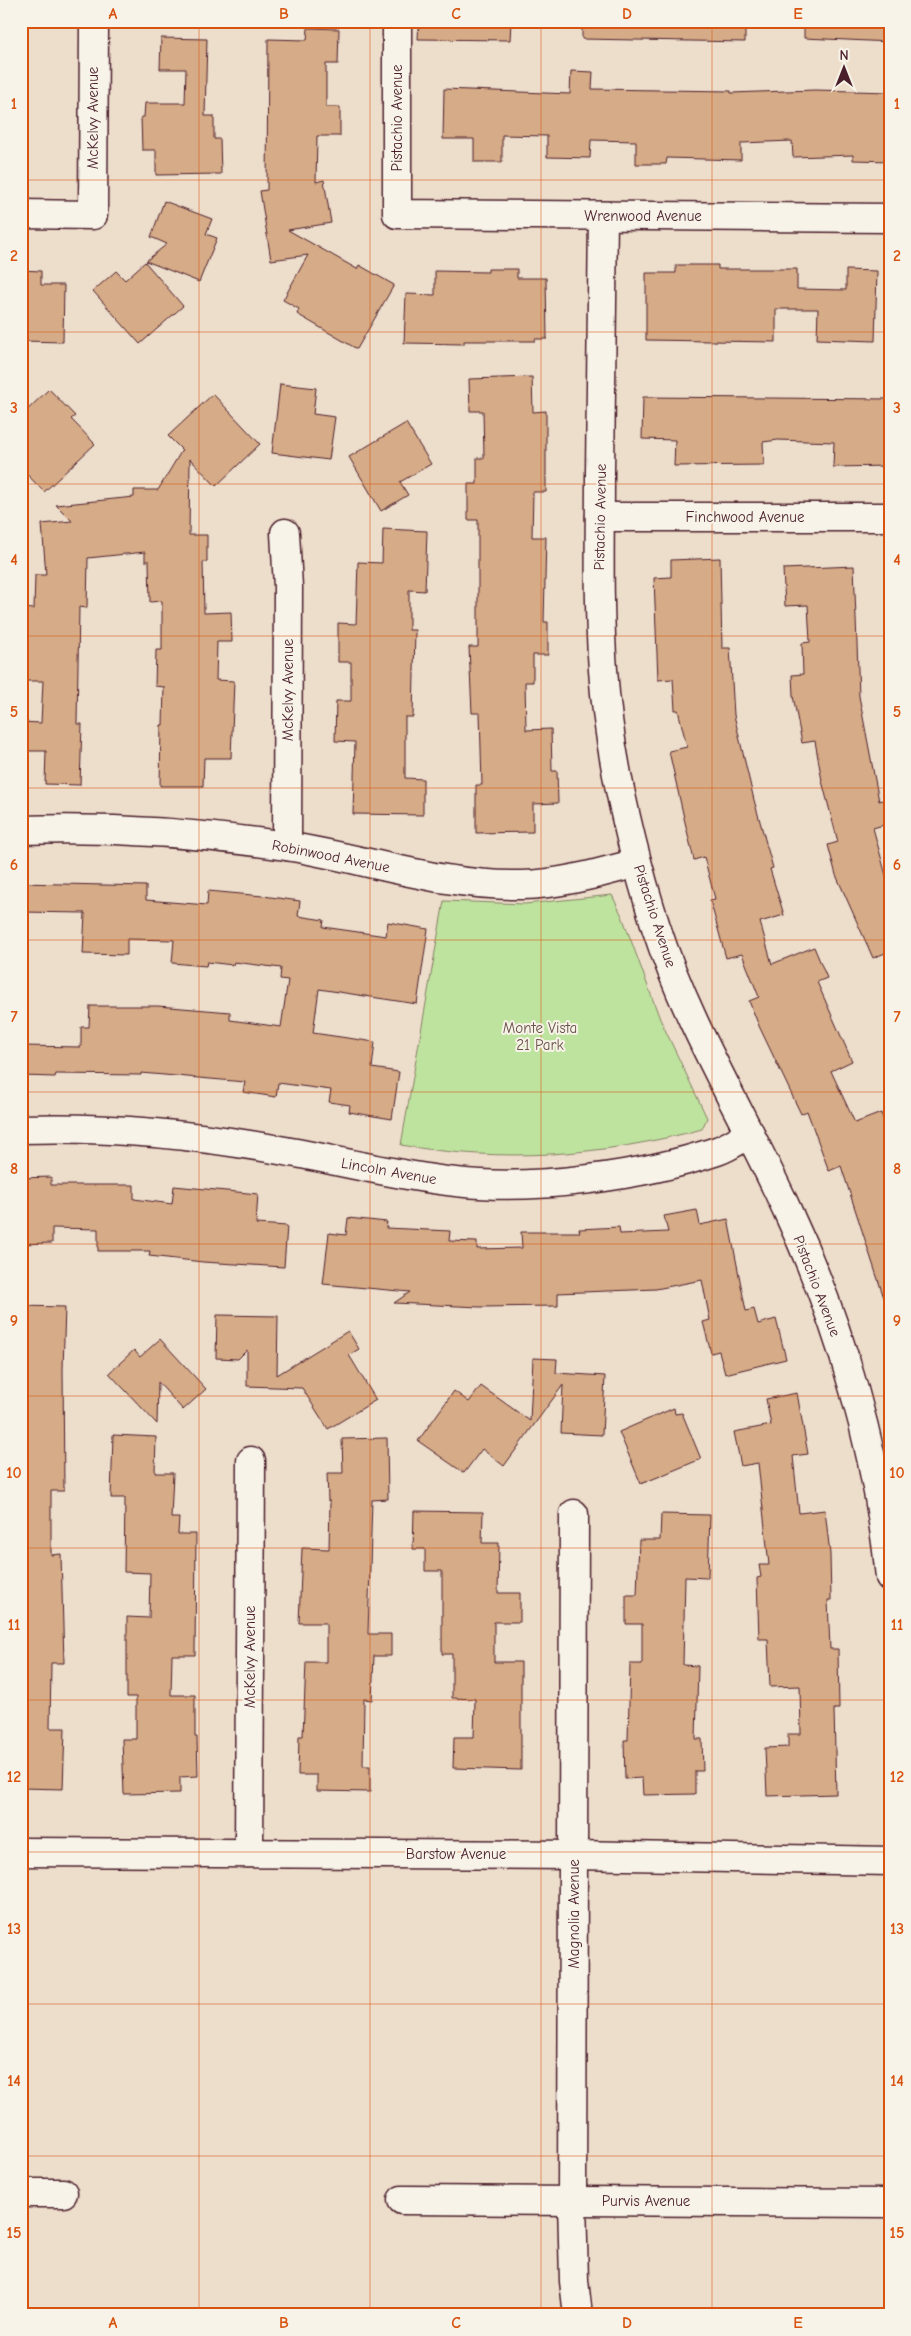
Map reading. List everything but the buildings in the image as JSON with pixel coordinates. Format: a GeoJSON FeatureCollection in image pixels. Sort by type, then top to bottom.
{"type":"FeatureCollection","features":[{"type":"Feature","properties":{"kind":"street","name":"McKelvy Avenue"},"geometry":{"type":"LineString","coordinates":[[21,214],[93,215],[94,21]]}},
{"type":"Feature","properties":{"kind":"street","name":"Pistachio Avenue"},"geometry":{"type":"LineString","coordinates":[[397,21],[397,214]]}},
{"type":"Feature","properties":{"kind":"street","name":"Wrenwood Avenue"},"geometry":{"type":"LineString","coordinates":[[397,214],[890,218]]}},
{"type":"Feature","properties":{"kind":"street","name":"Pistachio Avenue"},"geometry":{"type":"LineString","coordinates":[[604,216],[599,603],[603,673],[615,769],[637,863],[658,931],[688,1009],[789,1213],[825,1299],[870,1450],[888,1529],[890,1577]]}},
{"type":"Feature","properties":{"kind":"street","name":"Finchwood Avenue"},"geometry":{"type":"LineString","coordinates":[[600,517],[890,517]]}},
{"type":"Feature","properties":{"kind":"street","name":"McKelvy Avenue"},"geometry":{"type":"LineString","coordinates":[[285,533],[288,587],[287,846]]}},
{"type":"Feature","properties":{"kind":"street","name":"Robinwood Avenue"},"geometry":{"type":"LineString","coordinates":[[21,830],[85,828],[213,837],[287,846],[460,881],[522,885],[584,877],[637,863]]}},
{"type":"Feature","properties":{"kind":"street","name":"Lincoln Avenue"},"geometry":{"type":"LineString","coordinates":[[21,1129],[54,1128],[178,1135],[285,1151],[363,1168],[457,1182],[530,1184],[636,1172],[719,1150],[750,1133]]}},
{"type":"Feature","properties":{"kind":"street","name":"McKelvy Avenue"},"geometry":{"type":"LineString","coordinates":[[249,1853],[251,1462]]}},
{"type":"Feature","properties":{"kind":"street","name":"Magnolia Avenue"},"geometry":{"type":"LineString","coordinates":[[574,1514],[572,2201],[574,2281],[578,2315]]}},
{"type":"Feature","properties":{"kind":"street","name":"Barstow Avenue"},"geometry":{"type":"LineString","coordinates":[[21,1852],[574,1855],[890,1862]]}},
{"type":"Feature","properties":{"kind":"street"},"geometry":{"type":"LineString","coordinates":[[21,2193],[63,2193]]}},
{"type":"Feature","properties":{"kind":"street","name":"Purvis Avenue"},"geometry":{"type":"LineString","coordinates":[[402,2200],[890,2203]]}},
{"type":"Feature","properties":{"kind":"green space","name":"Monte Vista 21 Park"},"geometry":{"type":"Polygon","coordinates":[[[612,895],[622,916],[660,1019],[707,1118],[702,1129],[627,1145],[590,1151],[552,1154],[477,1154],[401,1145],[444,901],[525,904],[612,895]]]}}]}
